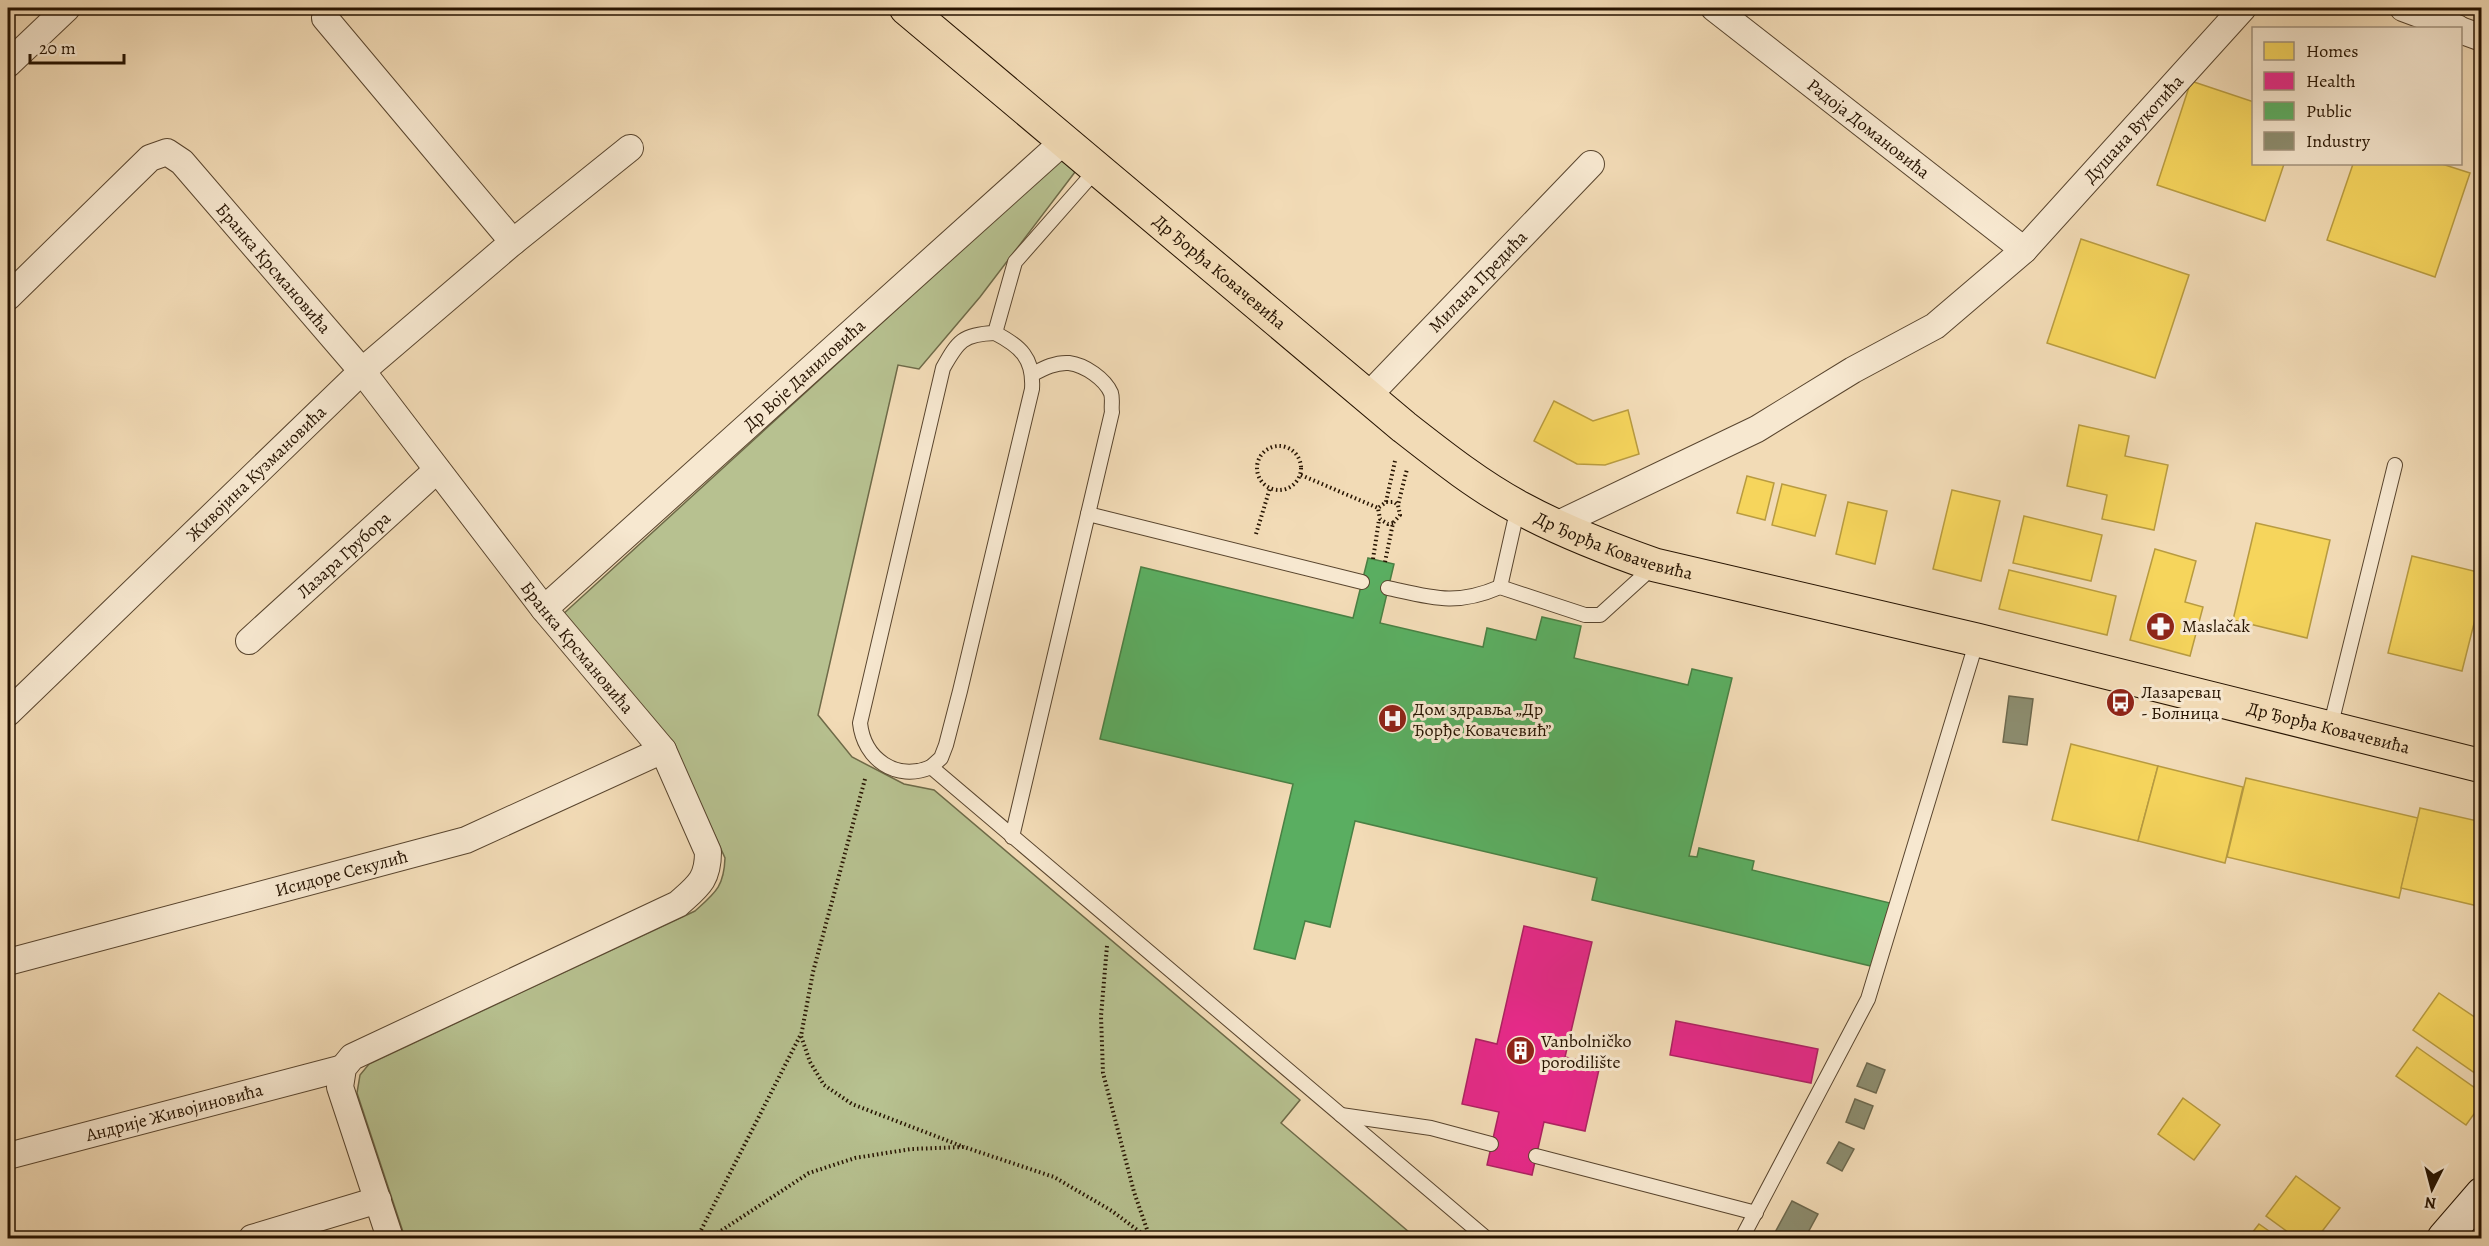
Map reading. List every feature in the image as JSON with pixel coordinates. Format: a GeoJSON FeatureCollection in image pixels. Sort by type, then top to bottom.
{"type":"FeatureCollection","features":[{"type":"Feature","properties":{"kind":"main road","name":"Др Ђорђа Ковачевића"},"geometry":{"type":"LineString","coordinates":[[906,8],[1096,170],[1442,458],[1518,507],[1554,526],[1608,549],[1655,565],[1977,640],[2481,766]]}},
{"type":"Feature","properties":{"kind":"street"},"geometry":{"type":"LineString","coordinates":[[8,64],[67,8]]}},
{"type":"Feature","properties":{"kind":"street","name":"Радоја Домановића"},"geometry":{"type":"LineString","coordinates":[[1714,8],[2024,250]]}},
{"type":"Feature","properties":{"kind":"street","name":"Душана Вукотића"},"geometry":{"type":"LineString","coordinates":[[1554,526],[1757,429],[1853,370],[1935,326],[2024,250],[2243,8]]}},
{"type":"Feature","properties":{"kind":"street"},"geometry":{"type":"LineString","coordinates":[[2403,8],[2454,27]]}},
{"type":"Feature","properties":{"kind":"street"},"geometry":{"type":"LineString","coordinates":[[325,18],[513,242]]}},
{"type":"Feature","properties":{"kind":"street"},"geometry":{"type":"LineString","coordinates":[[2462,30],[2481,38]]}},
{"type":"Feature","properties":{"kind":"street","name":"Др Воје Даниловића"},"geometry":{"type":"LineString","coordinates":[[544,609],[1064,141]]}},
{"type":"Feature","properties":{"kind":"street","name":"Живојина Кузмановића"},"geometry":{"type":"LineString","coordinates":[[8,713],[362,371],[513,242],[630,148]]}},
{"type":"Feature","properties":{"kind":"street","name":"Бранка Крсмановића"},"geometry":{"type":"LineString","coordinates":[[8,297],[150,158],[167,152],[182,162],[362,371],[544,609],[663,750],[708,852],[708,869],[701,883],[678,904],[352,1057],[343,1068]]}},
{"type":"Feature","properties":{"kind":"street","name":"Милана Предића"},"geometry":{"type":"LineString","coordinates":[[1367,397],[1591,165]]}},
{"type":"Feature","properties":{"kind":"street","name":"Лазара Грубора"},"geometry":{"type":"LineString","coordinates":[[249,641],[437,470]]}},
{"type":"Feature","properties":{"kind":"street","name":"Исидоре Секулић"},"geometry":{"type":"LineString","coordinates":[[8,962],[466,840],[663,750]]}},
{"type":"Feature","properties":{"kind":"street"},"geometry":{"type":"LineString","coordinates":[[343,1068],[340,1087],[390,1239]]}},
{"type":"Feature","properties":{"kind":"street","name":"Андрије Живојиновића"},"geometry":{"type":"LineString","coordinates":[[8,1156],[343,1068]]}},
{"type":"Feature","properties":{"kind":"street"},"geometry":{"type":"LineString","coordinates":[[252,1239],[378,1200]]}},
{"type":"Feature","properties":{"kind":"street"},"geometry":{"type":"LineString","coordinates":[[2444,1239],[2476,1210]]}},
{"type":"Feature","properties":{"kind":"lane"},"geometry":{"type":"LineString","coordinates":[[995,333],[1015,262],[1096,170]]}},
{"type":"Feature","properties":{"kind":"lane"},"geometry":{"type":"LineString","coordinates":[[995,333],[1015,343],[1029,361],[1033,374],[1032,389],[946,745],[941,758],[931,767],[919,772],[898,771],[872,755],[862,737],[860,723],[943,368],[962,341],[975,334],[995,333]]}},
{"type":"Feature","properties":{"kind":"lane"},"geometry":{"type":"LineString","coordinates":[[1012,837],[1112,412],[1111,394],[1101,379],[1086,369],[1070,363],[1052,365],[1033,374]]}},
{"type":"Feature","properties":{"kind":"lane"},"geometry":{"type":"LineString","coordinates":[[2329,728],[2395,465]]}},
{"type":"Feature","properties":{"kind":"lane"},"geometry":{"type":"LineString","coordinates":[[1500,586],[1518,507]]}},
{"type":"Feature","properties":{"kind":"lane"},"geometry":{"type":"LineString","coordinates":[[1088,514],[1362,582]]}},
{"type":"Feature","properties":{"kind":"lane"},"geometry":{"type":"LineString","coordinates":[[1388,588],[1455,600],[1480,595],[1500,586],[1585,615],[1600,615],[1655,565]]}},
{"type":"Feature","properties":{"kind":"lane"},"geometry":{"type":"LineString","coordinates":[[1742,1239],[1868,999],[1977,640]]}},
{"type":"Feature","properties":{"kind":"lane"},"geometry":{"type":"LineString","coordinates":[[931,767],[1486,1239]]}},
{"type":"Feature","properties":{"kind":"lane"},"geometry":{"type":"LineString","coordinates":[[1340,1114],[1431,1128],[1491,1144]]}},
{"type":"Feature","properties":{"kind":"lane"},"geometry":{"type":"LineString","coordinates":[[1536,1156],[1756,1213]]}},
{"type":"Feature","properties":{"kind":"path"},"geometry":{"type":"LineString","coordinates":[[1271,447],[1291,448],[1298,455],[1302,465],[1301,475],[1288,489],[1270,488],[1262,482],[1257,473],[1262,453],[1271,447]]}},
{"type":"Feature","properties":{"kind":"path"},"geometry":{"type":"LineString","coordinates":[[1301,475],[1378,508]]}},
{"type":"Feature","properties":{"kind":"path"},"geometry":{"type":"LineString","coordinates":[[1250,554],[1270,488]]}},
{"type":"Feature","properties":{"kind":"path"},"geometry":{"type":"LineString","coordinates":[[1378,508],[1386,502],[1394,502],[1398,506],[1400,515],[1393,523],[1385,562]]}},
{"type":"Feature","properties":{"kind":"path"},"geometry":{"type":"LineString","coordinates":[[1373,559],[1380,519],[1378,508]]}},
{"type":"Feature","properties":{"kind":"path"},"geometry":{"type":"LineString","coordinates":[[1380,519],[1388,524],[1393,523]]}},
{"type":"Feature","properties":{"kind":"path"},"geometry":{"type":"LineString","coordinates":[[697,1239],[801,1036],[813,972],[872,755]]}},
{"type":"Feature","properties":{"kind":"path"},"geometry":{"type":"LineString","coordinates":[[1109,918],[1101,1016],[1102,1073],[1149,1239]]}},
{"type":"Feature","properties":{"kind":"path"},"geometry":{"type":"LineString","coordinates":[[801,1036],[810,1062],[824,1085],[852,1104],[964,1147],[1054,1177],[1112,1211],[1149,1239]]}},
{"type":"Feature","properties":{"kind":"path"},"geometry":{"type":"LineString","coordinates":[[710,1239],[809,1173],[855,1158],[911,1149],[964,1147]]}},
{"type":"Feature","properties":{"kind":"green space"},"geometry":{"type":"Polygon","coordinates":[[[1061,159],[1075,172],[980,297],[919,369],[898,365],[818,715],[852,757],[904,784],[934,790],[1300,1100],[1281,1123],[1416,1238],[405,1238],[357,1093],[360,1075],[369,1064],[695,911],[717,889],[723,876],[725,858],[679,756],[561,616],[1061,159]]]}},
{"type":"Feature","properties":{"kind":"building: Homes"},"geometry":{"type":"Polygon","coordinates":[[[2191,81],[2252,101],[2252,165],[2284,165],[2265,221],[2157,185],[2191,81]]]}},
{"type":"Feature","properties":{"kind":"building: Homes"},"geometry":{"type":"Polygon","coordinates":[[[2353,165],[2445,165],[2470,173],[2435,277],[2327,240],[2353,165]]]}},
{"type":"Feature","properties":{"kind":"building: Homes"},"geometry":{"type":"Polygon","coordinates":[[[2081,239],[2189,275],[2155,378],[2047,343],[2081,239]]]}},
{"type":"Feature","properties":{"kind":"building: Homes"},"geometry":{"type":"Polygon","coordinates":[[[1554,401],[1593,421],[1628,410],[1639,454],[1605,465],[1577,464],[1534,441],[1554,401]]]}},
{"type":"Feature","properties":{"kind":"building: Homes"},"geometry":{"type":"Polygon","coordinates":[[[2079,425],[2129,436],[2125,456],[2168,465],[2154,530],[2102,519],[2107,495],[2067,486],[2079,425]]]}},
{"type":"Feature","properties":{"kind":"building: Homes"},"geometry":{"type":"Polygon","coordinates":[[[1747,476],[1774,483],[1765,520],[1737,513],[1747,476]]]}},
{"type":"Feature","properties":{"kind":"building: Homes"},"geometry":{"type":"Polygon","coordinates":[[[1782,484],[1826,495],[1815,536],[1772,525],[1782,484]]]}},
{"type":"Feature","properties":{"kind":"building: Homes"},"geometry":{"type":"Polygon","coordinates":[[[1952,490],[2000,501],[1981,581],[1933,569],[1952,490]]]}},
{"type":"Feature","properties":{"kind":"building: Homes"},"geometry":{"type":"Polygon","coordinates":[[[1848,502],[1887,511],[1875,564],[1836,554],[1848,502]]]}},
{"type":"Feature","properties":{"kind":"building: Homes"},"geometry":{"type":"Polygon","coordinates":[[[2024,516],[2102,535],[2091,581],[2013,563],[2024,516]]]}},
{"type":"Feature","properties":{"kind":"building: Homes"},"geometry":{"type":"Polygon","coordinates":[[[2256,523],[2330,540],[2307,638],[2233,620],[2256,523]]]}},
{"type":"Feature","properties":{"kind":"building: Homes"},"geometry":{"type":"Polygon","coordinates":[[[2155,549],[2196,561],[2185,602],[2203,607],[2190,656],[2130,640],[2155,549]]]}},
{"type":"Feature","properties":{"kind":"building: Homes"},"geometry":{"type":"Polygon","coordinates":[[[2412,556],[2482,573],[2482,592],[2462,671],[2388,653],[2412,556]]]}},
{"type":"Feature","properties":{"kind":"building: Homes"},"geometry":{"type":"Polygon","coordinates":[[[2009,570],[2116,596],[2107,635],[1999,609],[2009,570]]]}},
{"type":"Feature","properties":{"kind":"building: Homes"},"geometry":{"type":"Polygon","coordinates":[[[2071,744],[2158,766],[2138,841],[2052,820],[2071,744]]]}},
{"type":"Feature","properties":{"kind":"building: Homes"},"geometry":{"type":"Polygon","coordinates":[[[2158,766],[2243,787],[2225,863],[2138,841],[2158,766]]]}},
{"type":"Feature","properties":{"kind":"building: Homes"},"geometry":{"type":"Polygon","coordinates":[[[2246,778],[2418,818],[2399,898],[2227,857],[2246,778]]]}},
{"type":"Feature","properties":{"kind":"building: Homes"},"geometry":{"type":"Polygon","coordinates":[[[2420,808],[2482,822],[2482,907],[2401,888],[2420,808]]]}},
{"type":"Feature","properties":{"kind":"building: Homes"},"geometry":{"type":"Polygon","coordinates":[[[2439,993],[2482,1022],[2482,1078],[2413,1030],[2439,993]]]}},
{"type":"Feature","properties":{"kind":"building: Homes"},"geometry":{"type":"Polygon","coordinates":[[[2417,1047],[2482,1093],[2482,1103],[2466,1125],[2396,1076],[2417,1047]]]}},
{"type":"Feature","properties":{"kind":"building: Homes"},"geometry":{"type":"Polygon","coordinates":[[[2183,1098],[2220,1125],[2194,1160],[2158,1134],[2183,1098]]]}},
{"type":"Feature","properties":{"kind":"building: Homes"},"geometry":{"type":"Polygon","coordinates":[[[2296,1176],[2340,1208],[2317,1238],[2296,1238],[2266,1216],[2296,1176]]]}},
{"type":"Feature","properties":{"kind":"building: Homes"},"geometry":{"type":"Polygon","coordinates":[[[2259,1224],[2279,1238],[2248,1238],[2259,1224]]]}},
{"type":"Feature","properties":{"kind":"building: Health","name":"Vanbolničko porodilište"},"geometry":{"type":"Polygon","coordinates":[[[1524,926],[1592,942],[1565,1057],[1600,1065],[1585,1131],[1544,1122],[1532,1175],[1487,1165],[1499,1112],[1462,1104],[1476,1039],[1497,1044],[1524,926]]]}},
{"type":"Feature","properties":{"kind":"building: Health"},"geometry":{"type":"Polygon","coordinates":[[[1676,1021],[1818,1049],[1811,1083],[1670,1055],[1676,1021]]]}},
{"type":"Feature","properties":{"kind":"building: Public"},"geometry":{"type":"Polygon","coordinates":[[[1368,558],[1394,564],[1380,623],[1483,647],[1487,628],[1536,640],[1542,617],[1581,626],[1574,658],[1688,685],[1692,669],[1732,678],[1689,856],[1697,857],[1699,848],[1754,861],[1752,870],[1890,903],[1875,967],[1592,900],[1597,878],[1355,821],[1330,927],[1305,921],[1295,959],[1254,949],[1293,784],[1100,739],[1141,567],[1353,618],[1368,558]]]}},
{"type":"Feature","properties":{"kind":"building: Industry"},"geometry":{"type":"Polygon","coordinates":[[[2009,696],[2033,699],[2027,745],[2003,742],[2009,696]]]}},
{"type":"Feature","properties":{"kind":"building: Industry"},"geometry":{"type":"Polygon","coordinates":[[[1867,1063],[1885,1070],[1876,1093],[1857,1086],[1867,1063]]]}},
{"type":"Feature","properties":{"kind":"building: Industry"},"geometry":{"type":"Polygon","coordinates":[[[1855,1099],[1873,1106],[1864,1129],[1846,1122],[1855,1099]]]}},
{"type":"Feature","properties":{"kind":"building: Industry"},"geometry":{"type":"Polygon","coordinates":[[[1839,1142],[1854,1149],[1842,1171],[1827,1163],[1839,1142]]]}},
{"type":"Feature","properties":{"kind":"building: Industry"},"geometry":{"type":"Polygon","coordinates":[[[1792,1201],[1818,1214],[1805,1238],[1772,1238],[1792,1201]]]}},
{"type":"Feature","properties":{"kind":"place","name":"Maslačak"},"geometry":{"type":"Point","coordinates":[2161,626]}},
{"type":"Feature","properties":{"kind":"place","name":"Лазаревац - Болница"},"geometry":{"type":"Point","coordinates":[2120,702]}},
{"type":"Feature","properties":{"kind":"place","name":"Дом здравља „Др Ђорђе Ковачевић”"},"geometry":{"type":"Point","coordinates":[1392,719]}},
{"type":"Feature","properties":{"kind":"place","name":"Vanbolničko porodilište"},"geometry":{"type":"Point","coordinates":[1520,1051]}}]}
